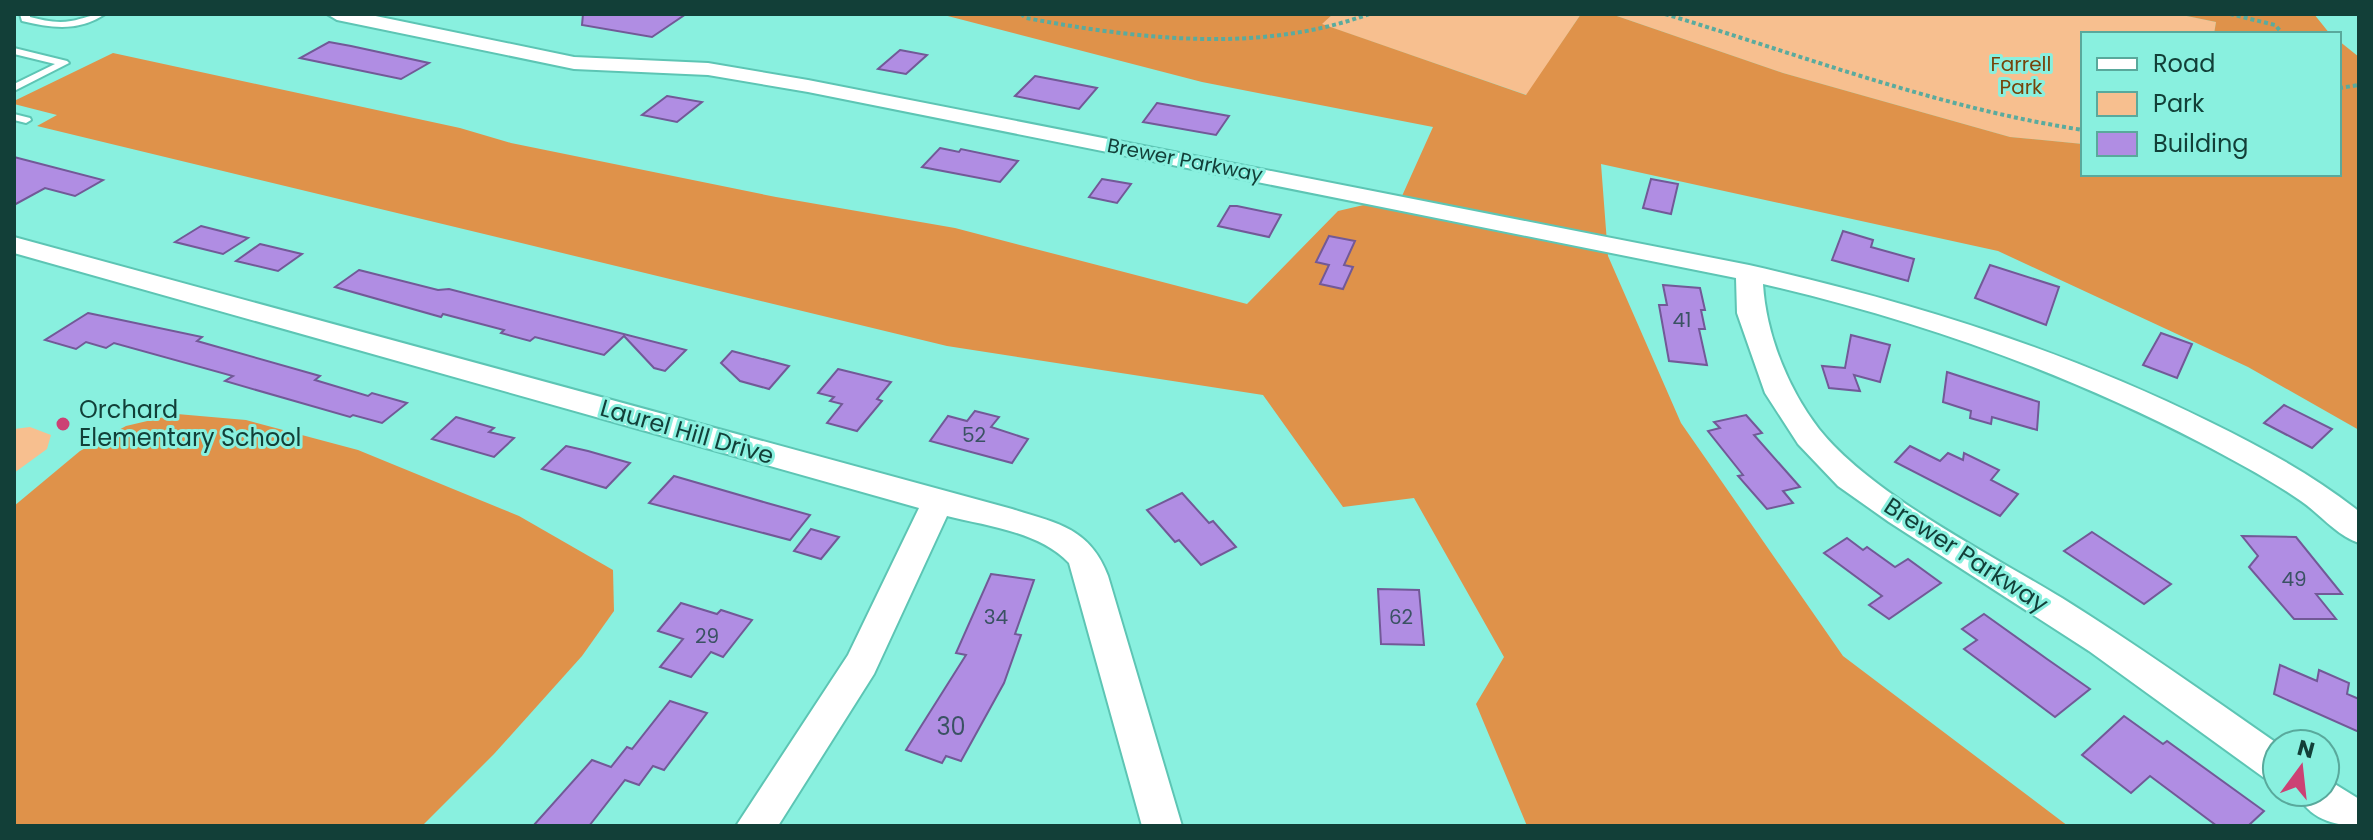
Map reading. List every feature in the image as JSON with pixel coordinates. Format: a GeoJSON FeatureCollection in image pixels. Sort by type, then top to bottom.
{"type":"FeatureCollection","features":[{"type":"Feature","properties":{"kind":"street","name":"Brewer Parkway"},"geometry":{"type":"LineString","coordinates":[[337,14],[574,63],[708,69],[808,86],[1749,273],[1861,298],[1932,320],[2110,388],[2193,426],[2282,473],[2344,516],[2359,531]]}},
{"type":"Feature","properties":{"kind":"street","name":"Brewer Parkway"},"geometry":{"type":"LineString","coordinates":[[390,14],[619,63]]}},
{"type":"Feature","properties":{"kind":"street","name":"Laurel Hill Drive"},"geometry":{"type":"LineString","coordinates":[[14,245],[1051,535],[1079,552],[1092,579],[1162,826]]}},
{"type":"Feature","properties":{"kind":"street","name":"Brewer Parkway"},"geometry":{"type":"LineString","coordinates":[[1749,273],[1751,313],[1780,393],[1809,437],[1849,478],[1900,514],[2102,641],[2261,754]]}},
{"type":"Feature","properties":{"kind":"street"},"geometry":{"type":"LineString","coordinates":[[756,826],[861,664],[938,502]]}},
{"type":"Feature","properties":{"kind":"street"},"geometry":{"type":"LineString","coordinates":[[2340,808],[2359,821]]}},
{"type":"Feature","properties":{"kind":"lane"},"geometry":{"type":"LineString","coordinates":[[25,14],[25,19],[59,27],[77,25],[94,15]]}},
{"type":"Feature","properties":{"kind":"lane"},"geometry":{"type":"LineString","coordinates":[[14,51],[64,63],[14,88]]}},
{"type":"Feature","properties":{"kind":"path"},"geometry":{"type":"LineString","coordinates":[[1021,14],[1109,34],[1165,37],[1302,33],[1345,26],[1369,14]]}},
{"type":"Feature","properties":{"kind":"path"},"geometry":{"type":"LineString","coordinates":[[1665,14],[1911,92],[2041,125],[2081,130]]}},
{"type":"Feature","properties":{"kind":"path"},"geometry":{"type":"LineString","coordinates":[[2230,14],[2275,25],[2281,32]]}},
{"type":"Feature","properties":{"kind":"green space"},"geometry":{"type":"Polygon","coordinates":[[[1333,14],[1581,14],[1527,95],[1321,24],[1333,14]]]}},
{"type":"Feature","properties":{"kind":"green space","name":"Farrell Park"},"geometry":{"type":"Polygon","coordinates":[[[1611,14],[2177,14],[2216,22],[2214,32],[2081,32],[2081,144],[2010,137],[1783,73],[1611,14]]]}},
{"type":"Feature","properties":{"kind":"green space"},"geometry":{"type":"Polygon","coordinates":[[[30,427],[51,435],[47,449],[14,473],[14,429],[30,427]]]}},
{"type":"Feature","properties":{"kind":"shaded area"},"geometry":{"type":"Polygon","coordinates":[[[940,14],[1333,14],[1322,24],[1526,95],[1581,14],[1611,14],[1783,73],[2010,137],[2081,144],[2081,176],[2341,176],[2341,43],[2359,57],[2359,430],[2248,367],[1998,251],[1601,164],[1608,256],[1681,423],[1843,656],[2068,826],[1527,826],[1476,704],[1504,657],[1414,498],[1343,507],[1263,395],[947,346],[37,126],[57,115],[14,104],[14,101],[113,53],[460,128],[511,143],[776,197],[955,228],[1247,304],[1338,211],[1402,196],[1433,127],[1202,82],[940,14]]]}},
{"type":"Feature","properties":{"kind":"shaded area"},"geometry":{"type":"Polygon","coordinates":[[[2177,14],[2314,14],[2328,32],[2214,32],[2216,22],[2177,14]]]}},
{"type":"Feature","properties":{"kind":"shaded area"},"geometry":{"type":"Polygon","coordinates":[[[177,414],[246,420],[358,450],[519,516],[613,570],[614,611],[582,656],[494,754],[422,826],[14,826],[14,506],[80,451],[126,426],[177,414]]]}},
{"type":"Feature","properties":{"kind":"building"},"geometry":{"type":"Polygon","coordinates":[[[583,14],[686,14],[652,37],[582,25],[583,14]]]}},
{"type":"Feature","properties":{"kind":"building"},"geometry":{"type":"Polygon","coordinates":[[[329,42],[429,63],[401,79],[300,58],[329,42]]]}},
{"type":"Feature","properties":{"kind":"building"},"geometry":{"type":"Polygon","coordinates":[[[900,50],[927,55],[906,74],[878,69],[900,50]]]}},
{"type":"Feature","properties":{"kind":"building"},"geometry":{"type":"Polygon","coordinates":[[[1035,76],[1097,88],[1079,109],[1015,96],[1035,76]]]}},
{"type":"Feature","properties":{"kind":"building"},"geometry":{"type":"Polygon","coordinates":[[[667,96],[702,102],[677,122],[642,115],[667,96]]]}},
{"type":"Feature","properties":{"kind":"building"},"geometry":{"type":"Polygon","coordinates":[[[1157,103],[1229,116],[1216,135],[1143,122],[1157,103]]]}},
{"type":"Feature","properties":{"kind":"building"},"geometry":{"type":"Polygon","coordinates":[[[940,148],[959,152],[961,149],[1018,161],[1000,182],[922,167],[940,148]]]}},
{"type":"Feature","properties":{"kind":"building"},"geometry":{"type":"Polygon","coordinates":[[[14,157],[103,180],[75,196],[45,188],[14,205],[14,157]]]}},
{"type":"Feature","properties":{"kind":"building"},"geometry":{"type":"Polygon","coordinates":[[[1102,179],[1131,184],[1117,203],[1089,197],[1102,179]]]}},
{"type":"Feature","properties":{"kind":"building"},"geometry":{"type":"Polygon","coordinates":[[[1651,179],[1678,184],[1671,214],[1643,208],[1651,179]]]}},
{"type":"Feature","properties":{"kind":"building"},"geometry":{"type":"Polygon","coordinates":[[[1230,206],[1281,215],[1269,237],[1218,226],[1230,206]]]}},
{"type":"Feature","properties":{"kind":"building"},"geometry":{"type":"Polygon","coordinates":[[[201,226],[248,238],[223,254],[175,242],[201,226]]]}},
{"type":"Feature","properties":{"kind":"building"},"geometry":{"type":"Polygon","coordinates":[[[1843,231],[1873,240],[1871,247],[1914,259],[1908,281],[1832,260],[1843,231]]]}},
{"type":"Feature","properties":{"kind":"building"},"geometry":{"type":"Polygon","coordinates":[[[1329,236],[1355,241],[1344,265],[1353,267],[1343,289],[1320,284],[1329,265],[1316,262],[1329,236]]]}},
{"type":"Feature","properties":{"kind":"building"},"geometry":{"type":"Polygon","coordinates":[[[260,244],[302,254],[278,271],[236,261],[260,244]]]}},
{"type":"Feature","properties":{"kind":"building"},"geometry":{"type":"Polygon","coordinates":[[[1990,265],[2059,287],[2046,325],[1975,298],[1990,265]]]}},
{"type":"Feature","properties":{"kind":"building"},"geometry":{"type":"Polygon","coordinates":[[[359,270],[438,290],[449,289],[686,350],[665,371],[654,368],[624,336],[604,355],[535,337],[530,341],[501,333],[504,330],[443,314],[441,317],[335,287],[359,270]]]}},
{"type":"Feature","properties":{"kind":"building"},"geometry":{"type":"Polygon","coordinates":[[[1663,285],[1700,288],[1705,329],[1699,329],[1707,365],[1669,361],[1659,305],[1667,305],[1663,285]]]}},
{"type":"Feature","properties":{"kind":"building"},"geometry":{"type":"Polygon","coordinates":[[[88,313],[202,337],[197,341],[320,376],[315,380],[368,396],[372,393],[407,403],[382,423],[353,415],[350,417],[225,381],[233,376],[114,343],[106,348],[86,342],[76,349],[45,340],[88,313]]]}},
{"type":"Feature","properties":{"kind":"building"},"geometry":{"type":"Polygon","coordinates":[[[2161,333],[2192,344],[2177,378],[2143,365],[2161,333]]]}},
{"type":"Feature","properties":{"kind":"building"},"geometry":{"type":"Polygon","coordinates":[[[1851,335],[1890,345],[1880,382],[1854,375],[1860,391],[1829,388],[1822,366],[1845,368],[1851,335]]]}},
{"type":"Feature","properties":{"kind":"building"},"geometry":{"type":"Polygon","coordinates":[[[732,351],[789,366],[769,389],[740,381],[721,363],[732,351]]]}},
{"type":"Feature","properties":{"kind":"building"},"geometry":{"type":"Polygon","coordinates":[[[838,369],[891,382],[877,399],[882,401],[857,431],[827,423],[842,404],[830,401],[834,397],[818,393],[838,369]]]}},
{"type":"Feature","properties":{"kind":"building"},"geometry":{"type":"Polygon","coordinates":[[[1947,372],[2039,402],[2037,430],[1992,417],[1991,424],[1970,418],[1971,411],[1943,402],[1947,372]]]}},
{"type":"Feature","properties":{"kind":"building"},"geometry":{"type":"Polygon","coordinates":[[[2284,405],[2332,429],[2312,448],[2264,423],[2284,405]]]}},
{"type":"Feature","properties":{"kind":"building"},"geometry":{"type":"Polygon","coordinates":[[[975,411],[999,417],[991,427],[1028,439],[1012,463],[930,441],[948,416],[967,421],[975,411]]]}},
{"type":"Feature","properties":{"kind":"building"},"geometry":{"type":"Polygon","coordinates":[[[1746,415],[1762,433],[1754,435],[1800,487],[1783,491],[1793,503],[1767,509],[1738,476],[1743,475],[1708,431],[1720,428],[1714,422],[1746,415]]]}},
{"type":"Feature","properties":{"kind":"building"},"geometry":{"type":"Polygon","coordinates":[[[456,417],[494,428],[489,432],[514,438],[494,457],[432,439],[456,417]]]}},
{"type":"Feature","properties":{"kind":"building"},"geometry":{"type":"Polygon","coordinates":[[[566,446],[630,463],[606,488],[542,469],[566,446]]]}},
{"type":"Feature","properties":{"kind":"building"},"geometry":{"type":"Polygon","coordinates":[[[1910,446],[1940,461],[1948,453],[1963,460],[1964,453],[1999,470],[1991,480],[2018,494],[2000,516],[1895,462],[1910,446]]]}},
{"type":"Feature","properties":{"kind":"building"},"geometry":{"type":"Polygon","coordinates":[[[674,476],[810,515],[790,540],[649,503],[674,476]]]}},
{"type":"Feature","properties":{"kind":"building"},"geometry":{"type":"Polygon","coordinates":[[[1182,493],[1236,547],[1201,565],[1179,540],[1175,542],[1147,510],[1182,493]]]}},
{"type":"Feature","properties":{"kind":"building"},"geometry":{"type":"Polygon","coordinates":[[[811,529],[839,537],[821,559],[794,551],[811,529]]]}},
{"type":"Feature","properties":{"kind":"building"},"geometry":{"type":"Polygon","coordinates":[[[2092,532],[2171,584],[2144,604],[2064,551],[2092,532]]]}},
{"type":"Feature","properties":{"kind":"building"},"geometry":{"type":"Polygon","coordinates":[[[2242,536],[2296,537],[2342,594],[2316,594],[2336,619],[2294,619],[2249,567],[2258,556],[2242,536]]]}},
{"type":"Feature","properties":{"kind":"building"},"geometry":{"type":"Polygon","coordinates":[[[1847,538],[1863,550],[1867,547],[1895,567],[1908,559],[1941,583],[1889,619],[1869,605],[1882,596],[1824,553],[1847,538]]]}},
{"type":"Feature","properties":{"kind":"building"},"geometry":{"type":"Polygon","coordinates":[[[991,574],[1034,580],[1015,634],[1021,635],[1004,683],[961,761],[946,756],[942,763],[906,750],[966,655],[956,653],[991,574]]]}},
{"type":"Feature","properties":{"kind":"building"},"geometry":{"type":"Polygon","coordinates":[[[1378,589],[1419,590],[1424,645],[1381,644],[1378,589]]]}},
{"type":"Feature","properties":{"kind":"building"},"geometry":{"type":"Polygon","coordinates":[[[681,603],[717,614],[721,610],[752,620],[723,657],[711,652],[691,677],[660,667],[683,639],[658,631],[681,603]]]}},
{"type":"Feature","properties":{"kind":"building"},"geometry":{"type":"Polygon","coordinates":[[[1984,614],[2090,689],[2055,717],[1964,649],[1977,640],[1962,629],[1984,614]]]}},
{"type":"Feature","properties":{"kind":"building"},"geometry":{"type":"Polygon","coordinates":[[[2280,665],[2317,681],[2319,670],[2349,683],[2347,694],[2359,699],[2359,732],[2274,694],[2280,665]]]}},
{"type":"Feature","properties":{"kind":"building"},"geometry":{"type":"Polygon","coordinates":[[[670,701],[707,713],[664,770],[653,766],[639,785],[625,780],[589,826],[533,826],[592,760],[611,767],[627,747],[632,749],[670,701]]]}},
{"type":"Feature","properties":{"kind":"building"},"geometry":{"type":"Polygon","coordinates":[[[2124,716],[2163,744],[2167,741],[2264,811],[2248,826],[2217,826],[2150,776],[2131,793],[2082,755],[2124,716]]]}},
{"type":"Feature","properties":{"kind":"place","name":"Orchard Elementary School"},"geometry":{"type":"Point","coordinates":[63,424]}}]}
